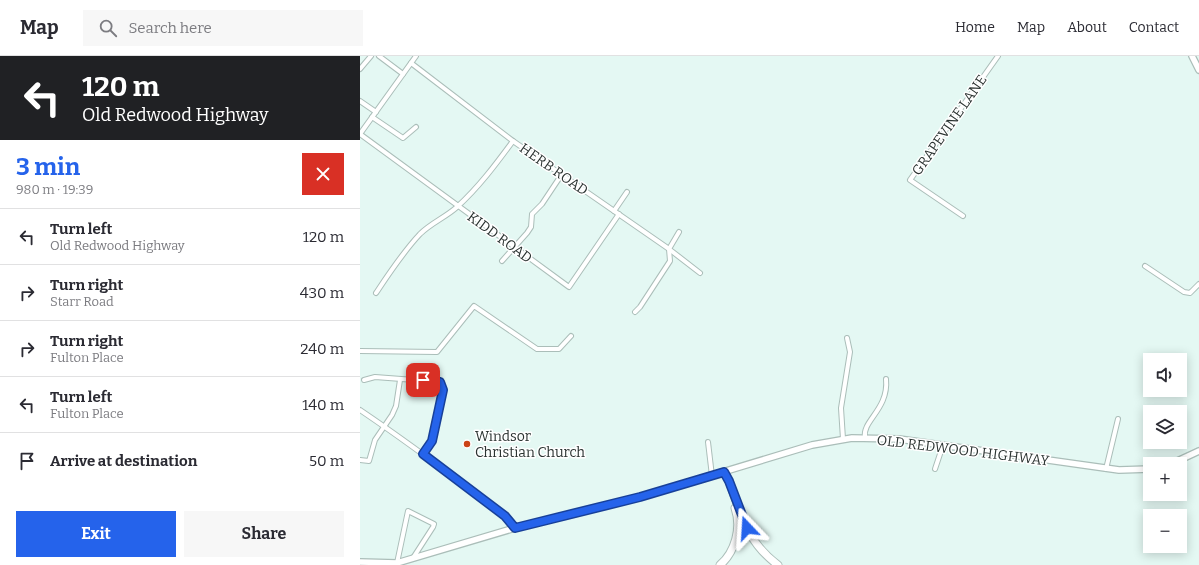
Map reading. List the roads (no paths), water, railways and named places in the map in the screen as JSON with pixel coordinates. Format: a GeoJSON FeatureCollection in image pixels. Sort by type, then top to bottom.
{"type":"FeatureCollection","features":[{"type":"Feature","properties":{"kind":"highway"},"geometry":{"type":"LineString","coordinates":[[720,565],[732,549],[738,524],[737,513],[724,472]]}},
{"type":"Feature","properties":{"kind":"highway"},"geometry":{"type":"LineString","coordinates":[[724,472],[752,539],[763,553],[778,565]]}},
{"type":"Feature","properties":{"kind":"main road"},"geometry":{"type":"LineString","coordinates":[[1192,56],[1199,70]]}},
{"type":"Feature","properties":{"kind":"main road","name":"OLD REDWOOD HIGHWAY"},"geometry":{"type":"LineString","coordinates":[[360,562],[398,564],[413,558],[515,528],[640,497],[812,445],[843,439],[865,437],[899,439],[1106,469],[1129,471],[1143,470]]}},
{"type":"Feature","properties":{"kind":"main road"},"geometry":{"type":"LineString","coordinates":[[1186,457],[1199,451]]}},
{"type":"Feature","properties":{"kind":"street"},"geometry":{"type":"LineString","coordinates":[[360,69],[371,56]]}},
{"type":"Feature","properties":{"kind":"street"},"geometry":{"type":"LineString","coordinates":[[378,56],[403,74]]}},
{"type":"Feature","properties":{"kind":"street"},"geometry":{"type":"LineString","coordinates":[[360,134],[416,56]]}},
{"type":"Feature","properties":{"kind":"street","name":"GRAPEVINE LANE"},"geometry":{"type":"LineString","coordinates":[[963,216],[910,180],[998,56]]}},
{"type":"Feature","properties":{"kind":"street","name":"HERB ROAD"},"geometry":{"type":"LineString","coordinates":[[411,63],[513,141],[619,214],[700,273]]}},
{"type":"Feature","properties":{"kind":"street"},"geometry":{"type":"LineString","coordinates":[[360,101],[376,112]]}},
{"type":"Feature","properties":{"kind":"street"},"geometry":{"type":"LineString","coordinates":[[372,117],[403,138],[416,126]]}},
{"type":"Feature","properties":{"kind":"street","name":"KIDD ROAD"},"geometry":{"type":"LineString","coordinates":[[360,134],[457,207],[569,287],[619,214]]}},
{"type":"Feature","properties":{"kind":"street"},"geometry":{"type":"LineString","coordinates":[[376,293],[396,262],[422,232],[457,207],[483,181],[513,141]]}},
{"type":"Feature","properties":{"kind":"street"},"geometry":{"type":"LineString","coordinates":[[502,261],[515,248],[530,227],[532,214],[542,204],[562,174]]}},
{"type":"Feature","properties":{"kind":"street"},"geometry":{"type":"LineString","coordinates":[[614,211],[627,192]]}},
{"type":"Feature","properties":{"kind":"street"},"geometry":{"type":"LineString","coordinates":[[635,312],[640,307],[670,261],[669,250],[679,232]]}},
{"type":"Feature","properties":{"kind":"street"},"geometry":{"type":"LineString","coordinates":[[1145,266],[1184,292],[1190,293],[1199,284]]}},
{"type":"Feature","properties":{"kind":"street"},"geometry":{"type":"LineString","coordinates":[[360,351],[437,352],[474,306],[537,350],[559,349],[571,336]]}},
{"type":"Feature","properties":{"kind":"street"},"geometry":{"type":"LineString","coordinates":[[843,439],[841,408],[849,357],[847,338]]}},
{"type":"Feature","properties":{"kind":"street"},"geometry":{"type":"LineString","coordinates":[[364,380],[375,377],[400,380],[435,380],[440,382],[443,390],[432,441],[423,454]]}},
{"type":"Feature","properties":{"kind":"street"},"geometry":{"type":"LineString","coordinates":[[865,437],[864,431],[877,413],[885,396],[886,379]]}},
{"type":"Feature","properties":{"kind":"street"},"geometry":{"type":"LineString","coordinates":[[360,460],[369,461],[374,440],[396,406],[400,380]]}},
{"type":"Feature","properties":{"kind":"street"},"geometry":{"type":"LineString","coordinates":[[360,410],[423,454],[505,516],[515,528]]}},
{"type":"Feature","properties":{"kind":"street"},"geometry":{"type":"LineString","coordinates":[[1106,469],[1118,419]]}},
{"type":"Feature","properties":{"kind":"street"},"geometry":{"type":"LineString","coordinates":[[708,442],[712,476]]}},
{"type":"Feature","properties":{"kind":"street"},"geometry":{"type":"LineString","coordinates":[[935,469],[943,445]]}},
{"type":"Feature","properties":{"kind":"street"},"geometry":{"type":"LineString","coordinates":[[398,564],[408,511],[434,524],[413,558]]}},
{"type":"Feature","properties":{"kind":"place","name":"Windsor Christian Church"},"geometry":{"type":"Point","coordinates":[467,444]}}]}
